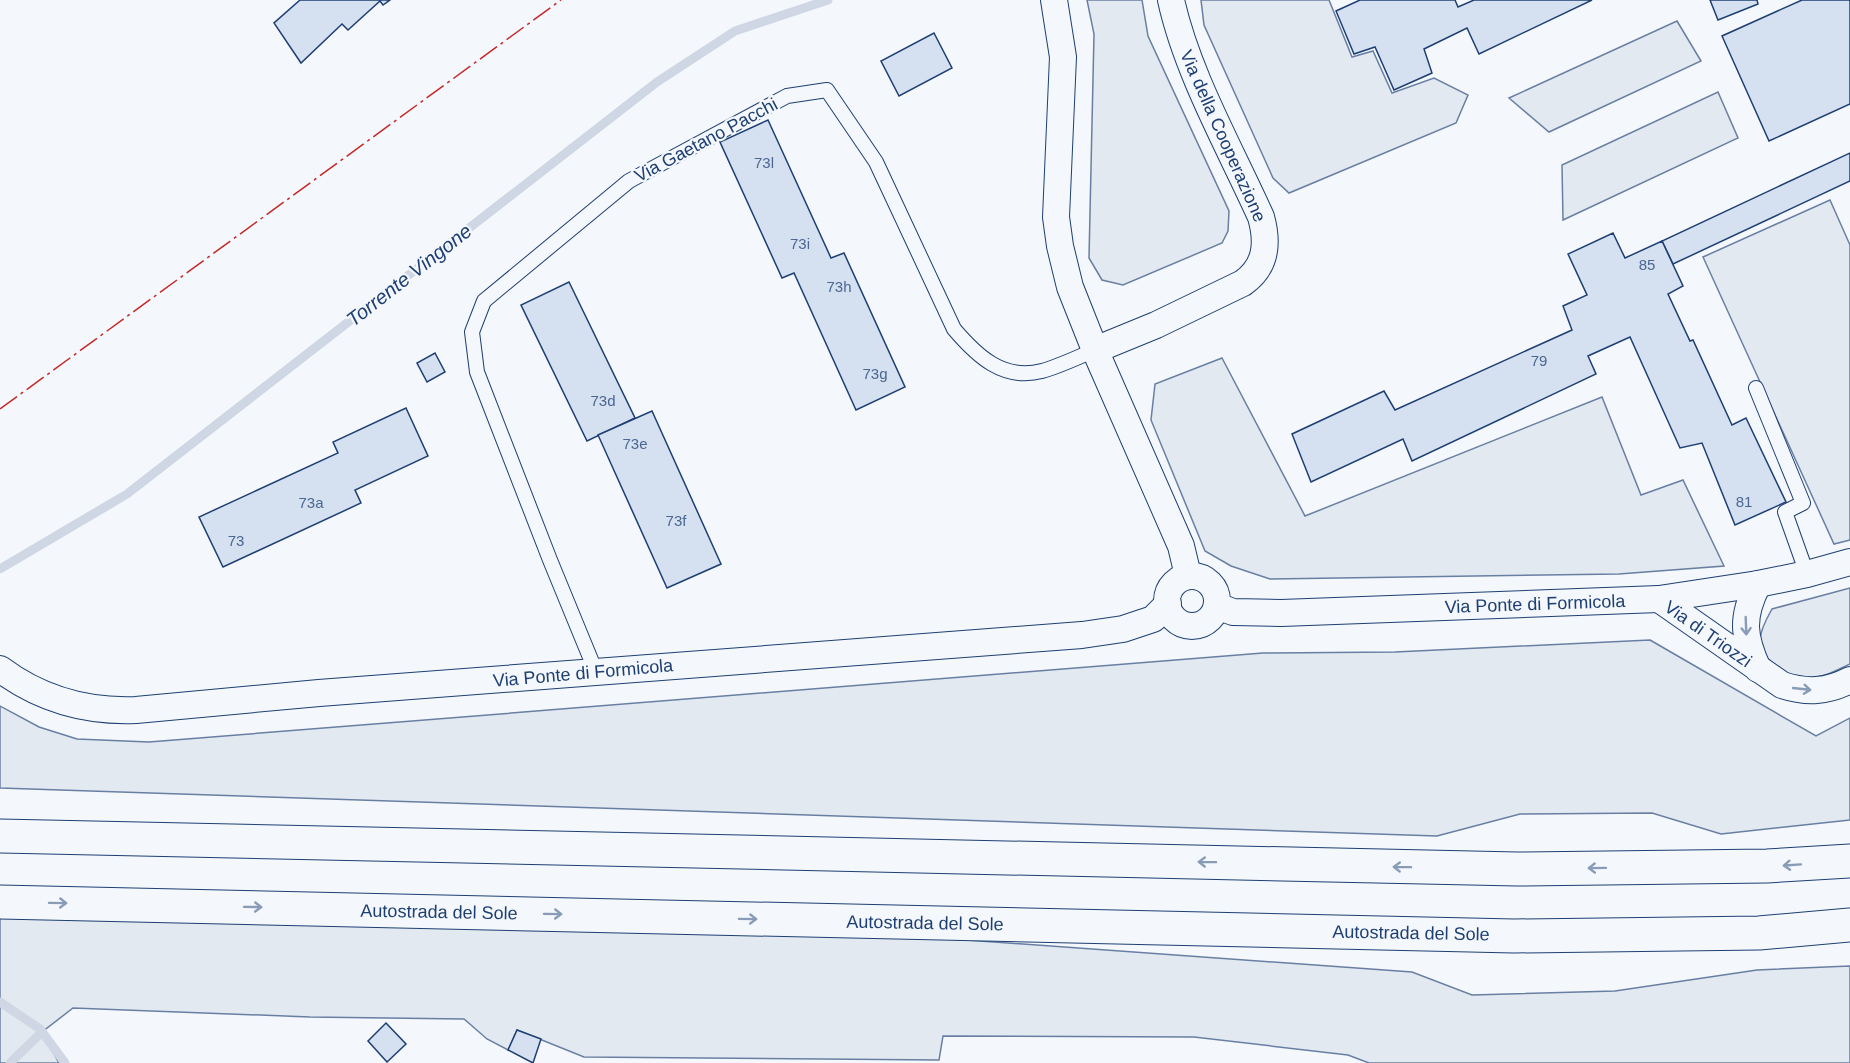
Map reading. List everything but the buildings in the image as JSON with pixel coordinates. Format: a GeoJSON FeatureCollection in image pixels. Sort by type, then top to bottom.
{"type":"FeatureCollection","features":[{"type":"Feature","properties":{"kind":"highway"},"geometry":{"type":"LineString","coordinates":[[0,836],[1517,869],[1767,866],[1850,861]]}},
{"type":"Feature","properties":{"kind":"highway","name":"Autostrada del Sole"},"geometry":{"type":"LineString","coordinates":[[0,902],[1514,936],[1759,933],[1850,925]]}},
{"type":"Feature","properties":{"kind":"street"},"geometry":{"type":"LineString","coordinates":[[1054,0],[1063,57],[1056,217],[1070,287],[1095,350],[1181,546],[1186,576],[1198,576],[1212,585],[1217,597],[1217,606],[1213,615],[1199,625],[1189,626],[1176,620],[1170,613],[1168,604]]}},
{"type":"Feature","properties":{"kind":"street","name":"Via della Cooperazione"},"geometry":{"type":"LineString","coordinates":[[1095,350],[1156,325],[1243,283],[1257,268],[1266,242],[1261,217],[1190,62],[1176,26],[1171,0]]}},
{"type":"Feature","properties":{"kind":"street","name":"Via Ponte di Formicola"},"geometry":{"type":"LineString","coordinates":[[1217,606],[1233,612],[1281,613],[1659,599],[1758,584],[1850,562]]}},
{"type":"Feature","properties":{"kind":"street","name":"Via Ponte di Formicola"},"geometry":{"type":"LineString","coordinates":[[0,669],[54,699],[77,706],[118,710],[1082,635],[1123,629],[1153,619],[1168,604],[1170,589],[1178,580],[1186,576]]}},
{"type":"Feature","properties":{"kind":"street","name":"Via di Triozzi"},"geometry":{"type":"LineString","coordinates":[[1758,584],[1749,601],[1745,617],[1747,640],[1758,669]]}},
{"type":"Feature","properties":{"kind":"street","name":"Via di Triozzi"},"geometry":{"type":"LineString","coordinates":[[1659,599],[1782,686],[1801,691],[1823,690],[1850,680]]}},
{"type":"Feature","properties":{"kind":"lane","name":"Via Gaetano Pacchi"},"geometry":{"type":"LineString","coordinates":[[596,672],[477,372],[472,332],[484,301],[629,181],[787,96],[827,90],[876,162],[954,329],[973,351],[990,364],[1021,373],[1041,371],[1095,350]]}},
{"type":"Feature","properties":{"kind":"lane"},"geometry":{"type":"LineString","coordinates":[[1756,388],[1803,503],[1785,512],[1807,574]]}},
{"type":"Feature","properties":{"kind":"shaded area"},"geometry":{"type":"Polygon","coordinates":[[[1087,0],[1142,0],[1148,36],[1229,211],[1228,231],[1222,243],[1123,285],[1102,280],[1089,258],[1094,34],[1087,0]]]}},
{"type":"Feature","properties":{"kind":"shaded area"},"geometry":{"type":"Polygon","coordinates":[[[1201,0],[1329,0],[1352,57],[1373,51],[1392,93],[1434,78],[1468,95],[1456,123],[1289,193],[1273,178],[1204,25],[1201,0]]]}},
{"type":"Feature","properties":{"kind":"shaded area"},"geometry":{"type":"Polygon","coordinates":[[[1677,21],[1701,61],[1549,132],[1509,98],[1677,21]]]}},
{"type":"Feature","properties":{"kind":"shaded area"},"geometry":{"type":"Polygon","coordinates":[[[1718,92],[1738,138],[1563,220],[1562,165],[1718,92]]]}},
{"type":"Feature","properties":{"kind":"shaded area"},"geometry":{"type":"Polygon","coordinates":[[[1830,200],[1850,245],[1850,540],[1834,544],[1703,257],[1830,200]]]}},
{"type":"Feature","properties":{"kind":"shaded area"},"geometry":{"type":"Polygon","coordinates":[[[1222,358],[1305,516],[1602,397],[1641,495],[1683,480],[1724,566],[1619,574],[1270,579],[1231,566],[1205,551],[1151,420],[1155,384],[1222,358]]]}},
{"type":"Feature","properties":{"kind":"shaded area"},"geometry":{"type":"Polygon","coordinates":[[[1850,588],[1850,664],[1834,672],[1806,678],[1783,671],[1764,654],[1760,639],[1772,609],[1850,588]]]}},
{"type":"Feature","properties":{"kind":"shaded area"},"geometry":{"type":"Polygon","coordinates":[[[1650,640],[1816,736],[1850,718],[1850,820],[1721,834],[1652,813],[1520,814],[1437,836],[0,788],[0,706],[39,727],[77,739],[149,742],[1263,653],[1395,652],[1650,640]]]}},
{"type":"Feature","properties":{"kind":"shaded area"},"geometry":{"type":"Polygon","coordinates":[[[0,902],[634,916],[1412,972],[1472,995],[1615,991],[1757,970],[1850,966],[1850,1063],[1369,1063],[1348,1055],[1194,1037],[943,1036],[939,1060],[584,1057],[517,1030],[508,1050],[487,1039],[464,1019],[310,1017],[73,1008],[42,1032],[59,1063],[0,1063],[0,902]]]}},
{"type":"Feature","properties":{"kind":"waterway","name":"Torrente Vingone"},"geometry":{"type":"LineString","coordinates":[[0,569],[127,494],[657,82],[735,31],[828,0]]}},
{"type":"Feature","properties":{"kind":"waterway"},"geometry":{"type":"LineString","coordinates":[[0,1002],[40,1029],[65,1063]]}},
{"type":"Feature","properties":{"kind":"waterway"},"geometry":{"type":"LineString","coordinates":[[10,1063],[42,1032]]}},
{"type":"Feature","properties":{"kind":"power"},"geometry":{"type":"LineString","coordinates":[[0,409],[561,0]]}}]}
